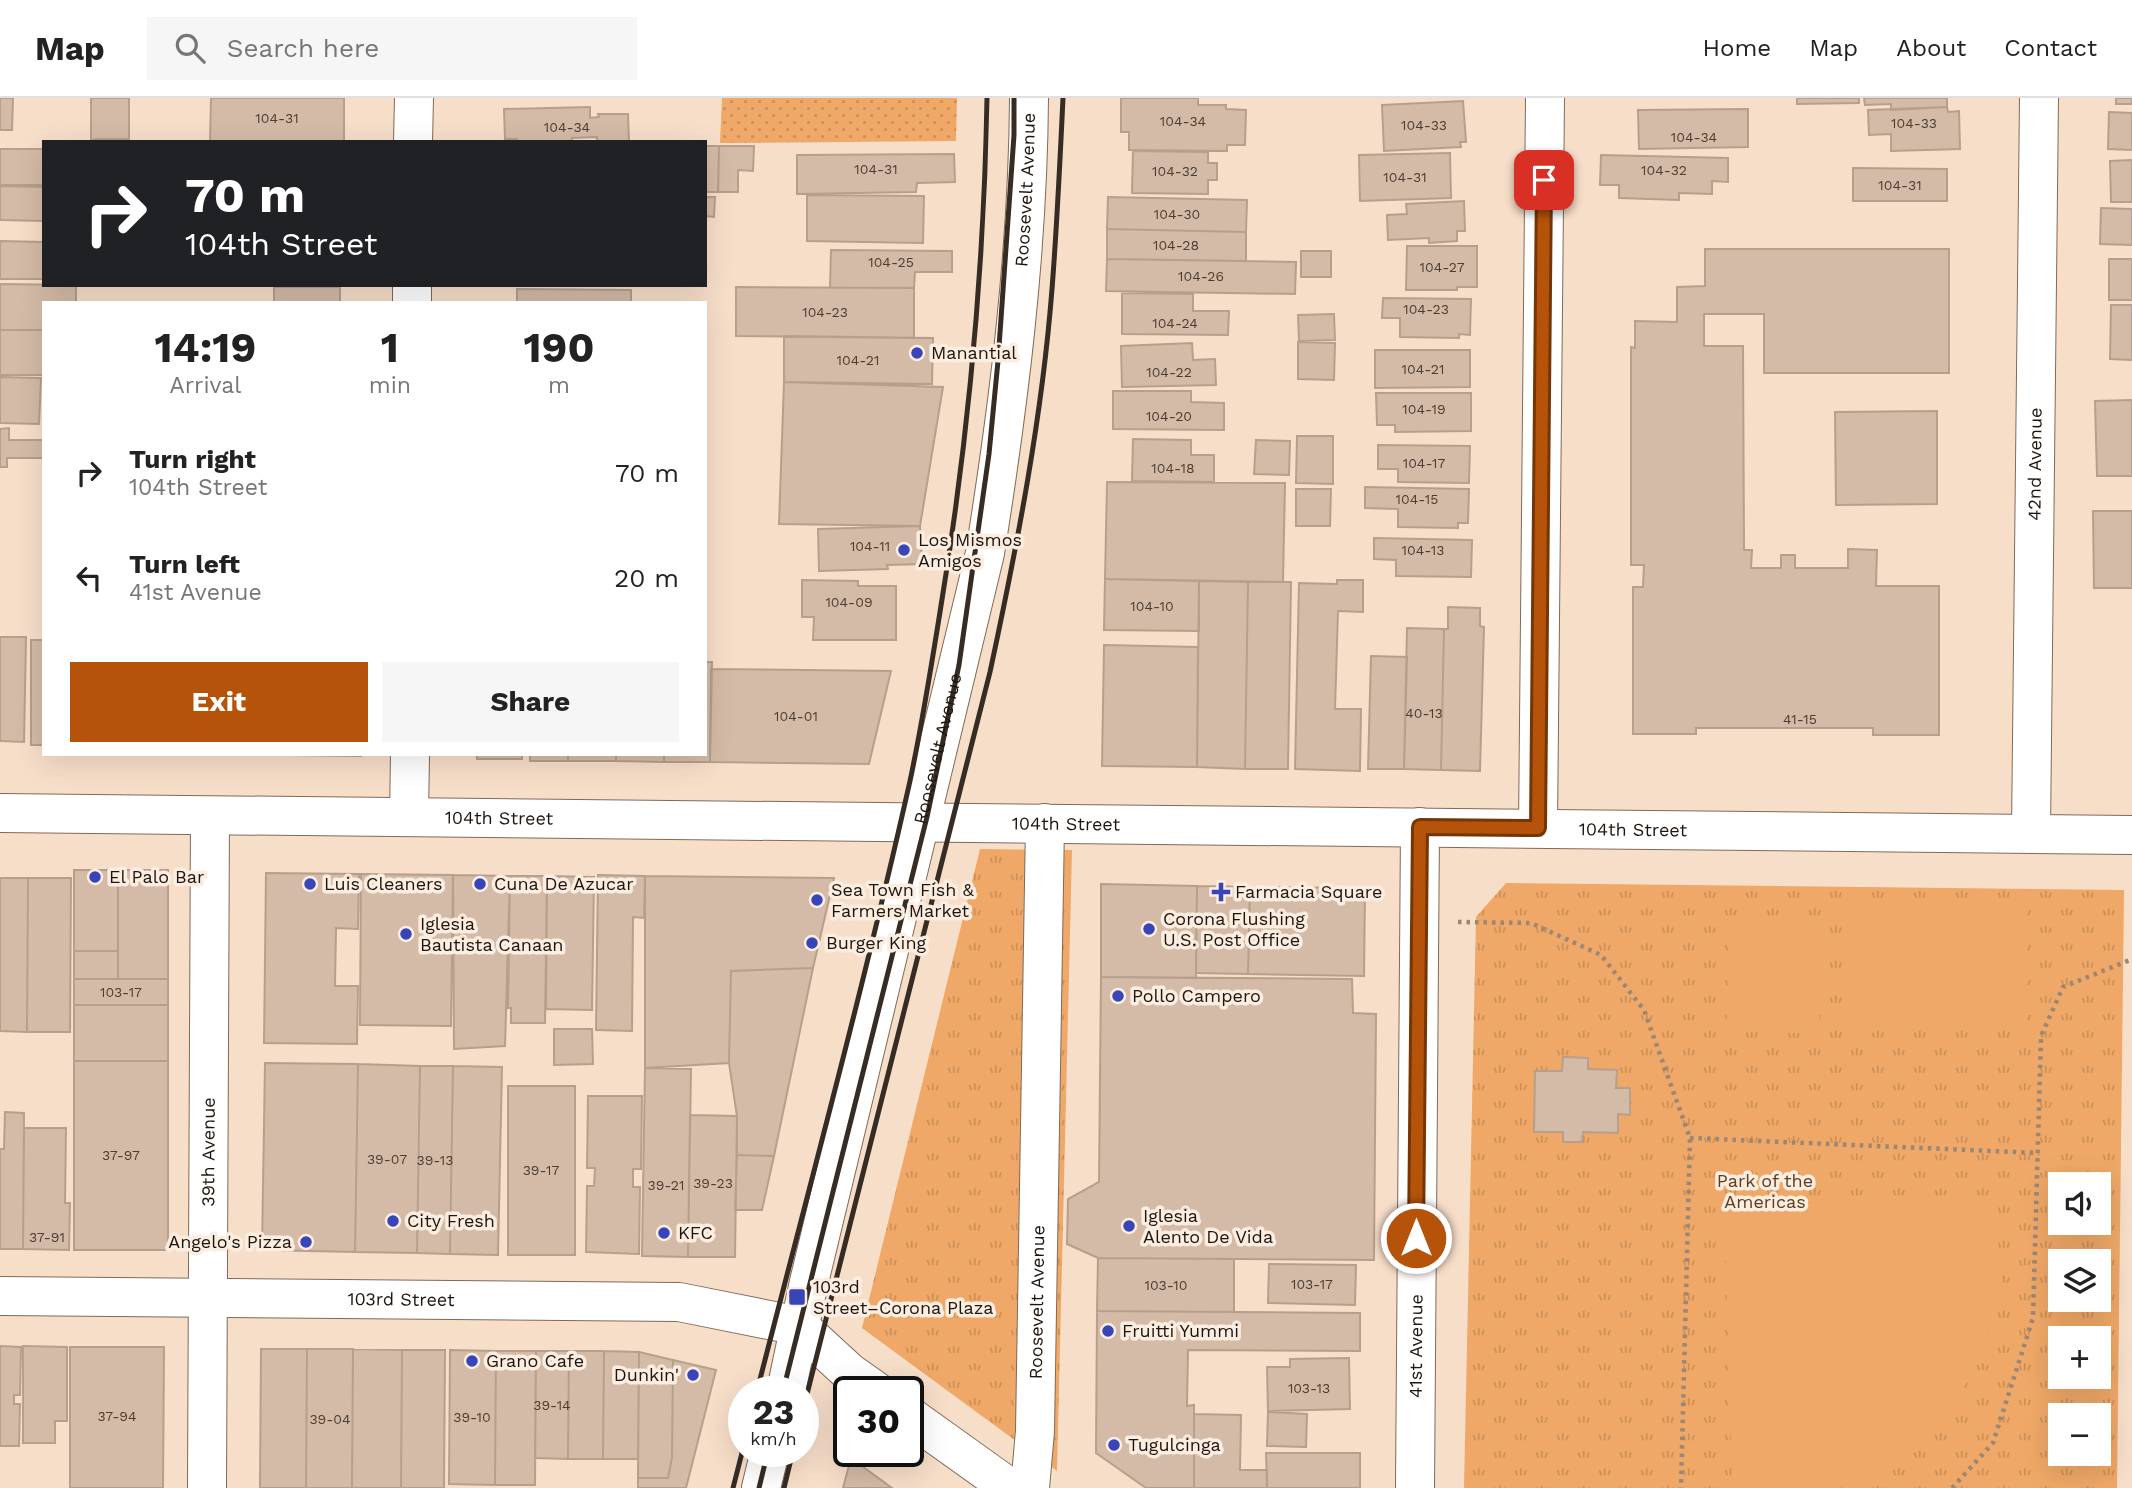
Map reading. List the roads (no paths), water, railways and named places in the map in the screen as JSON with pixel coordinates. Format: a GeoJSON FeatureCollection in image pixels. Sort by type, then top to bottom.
{"type":"FeatureCollection","features":[{"type":"Feature","properties":{"kind":"street"},"geometry":{"type":"LineString","coordinates":[[413,140],[414,98]]}},
{"type":"Feature","properties":{"kind":"street","name":"Roosevelt Avenue"},"geometry":{"type":"LineString","coordinates":[[789,1376],[985,554],[999,465],[1024,245],[1029,98]]}},
{"type":"Feature","properties":{"kind":"street"},"geometry":{"type":"LineString","coordinates":[[1538,828],[1545,98]]}},
{"type":"Feature","properties":{"kind":"street","name":"42nd Avenue"},"geometry":{"type":"LineString","coordinates":[[2031,832],[2039,98]]}},
{"type":"Feature","properties":{"kind":"street"},"geometry":{"type":"LineString","coordinates":[[409,817],[410,756]]}},
{"type":"Feature","properties":{"kind":"street","name":"104th Street"},"geometry":{"type":"LineString","coordinates":[[0,813],[2132,835]]}},
{"type":"Feature","properties":{"kind":"street","name":"39th Avenue"},"geometry":{"type":"LineString","coordinates":[[207,1488],[210,1298],[210,816]]}},
{"type":"Feature","properties":{"kind":"street","name":"Roosevelt Avenue"},"geometry":{"type":"LineString","coordinates":[[1030,1488],[1035,1431],[1045,823]]}},
{"type":"Feature","properties":{"kind":"street","name":"41st Avenue"},"geometry":{"type":"LineString","coordinates":[[1415,1488],[1420,827]]}},
{"type":"Feature","properties":{"kind":"street","name":"103rd Street"},"geometry":{"type":"LineString","coordinates":[[0,1296],[679,1302],[799,1326]]}},
{"type":"Feature","properties":{"kind":"street"},"geometry":{"type":"LineString","coordinates":[[799,1326],[855,1376]]}},
{"type":"Feature","properties":{"kind":"street"},"geometry":{"type":"LineString","coordinates":[[924,1426],[1010,1488]]}},
{"type":"Feature","properties":{"kind":"street"},"geometry":{"type":"LineString","coordinates":[[761,1488],[766,1467]]}},
{"type":"Feature","properties":{"kind":"railway"},"geometry":{"type":"LineString","coordinates":[[761,1376],[874,934],[922,718],[950,548],[973,356],[987,98]]}},
{"type":"Feature","properties":{"kind":"railway"},"geometry":{"type":"LineString","coordinates":[[787,1376],[927,817],[959,665],[989,454],[1014,135],[1014,98]]}},
{"type":"Feature","properties":{"kind":"railway"},"geometry":{"type":"LineString","coordinates":[[812,1376],[990,672],[1010,577],[1035,434],[1048,337],[1063,98]]}},
{"type":"Feature","properties":{"kind":"railway"},"geometry":{"type":"LineString","coordinates":[[733,1488],[738,1467]]}},
{"type":"Feature","properties":{"kind":"railway"},"geometry":{"type":"LineString","coordinates":[[759,1488],[764,1467]]}},
{"type":"Feature","properties":{"kind":"railway"},"geometry":{"type":"LineString","coordinates":[[784,1488],[789,1467]]}},
{"type":"Feature","properties":{"kind":"place","name":"Manantial"},"geometry":{"type":"Point","coordinates":[917,353]}},
{"type":"Feature","properties":{"kind":"place","name":"Los Mismos Amigos"},"geometry":{"type":"Point","coordinates":[904,550]}},
{"type":"Feature","properties":{"kind":"place","name":"El Palo Bar"},"geometry":{"type":"Point","coordinates":[95,877]}},
{"type":"Feature","properties":{"kind":"place","name":"Luis Cleaners"},"geometry":{"type":"Point","coordinates":[310,884]}},
{"type":"Feature","properties":{"kind":"place","name":"Cuna De Azucar"},"geometry":{"type":"Point","coordinates":[480,884]}},
{"type":"Feature","properties":{"kind":"place","name":"Farmacia Square"},"geometry":{"type":"Point","coordinates":[1221,892]}},
{"type":"Feature","properties":{"kind":"place","name":"Sea Town Fish & Farmers Market"},"geometry":{"type":"Point","coordinates":[817,900]}},
{"type":"Feature","properties":{"kind":"place","name":"Corona Flushing U.S. Post Office"},"geometry":{"type":"Point","coordinates":[1149,929]}},
{"type":"Feature","properties":{"kind":"place","name":"Iglesia Bautista Canaan"},"geometry":{"type":"Point","coordinates":[406,934]}},
{"type":"Feature","properties":{"kind":"place","name":"Burger King"},"geometry":{"type":"Point","coordinates":[812,943]}},
{"type":"Feature","properties":{"kind":"place","name":"Pollo Campero"},"geometry":{"type":"Point","coordinates":[1118,996]}},
{"type":"Feature","properties":{"kind":"place","name":"City Fresh"},"geometry":{"type":"Point","coordinates":[393,1221]}},
{"type":"Feature","properties":{"kind":"place","name":"Iglesia Alento De Vida"},"geometry":{"type":"Point","coordinates":[1129,1226]}},
{"type":"Feature","properties":{"kind":"place","name":"KFC"},"geometry":{"type":"Point","coordinates":[664,1233]}},
{"type":"Feature","properties":{"kind":"place","name":"Angelo's Pizza"},"geometry":{"type":"Point","coordinates":[306,1242]}},
{"type":"Feature","properties":{"kind":"place","name":"103rd Street–Corona Plaza"},"geometry":{"type":"Point","coordinates":[797,1297]}},
{"type":"Feature","properties":{"kind":"place","name":"Fruitti Yummi"},"geometry":{"type":"Point","coordinates":[1108,1331]}},
{"type":"Feature","properties":{"kind":"place","name":"Grano Cafe"},"geometry":{"type":"Point","coordinates":[472,1361]}},
{"type":"Feature","properties":{"kind":"place","name":"Dunkin'"},"geometry":{"type":"Point","coordinates":[693,1375]}},
{"type":"Feature","properties":{"kind":"place","name":"Tugulcinga"},"geometry":{"type":"Point","coordinates":[1114,1445]}},
{"type":"Feature","properties":{"kind":"park label","name":"Park of the Americas"},"geometry":{"type":"Point","coordinates":[1765,1191]}}]}
